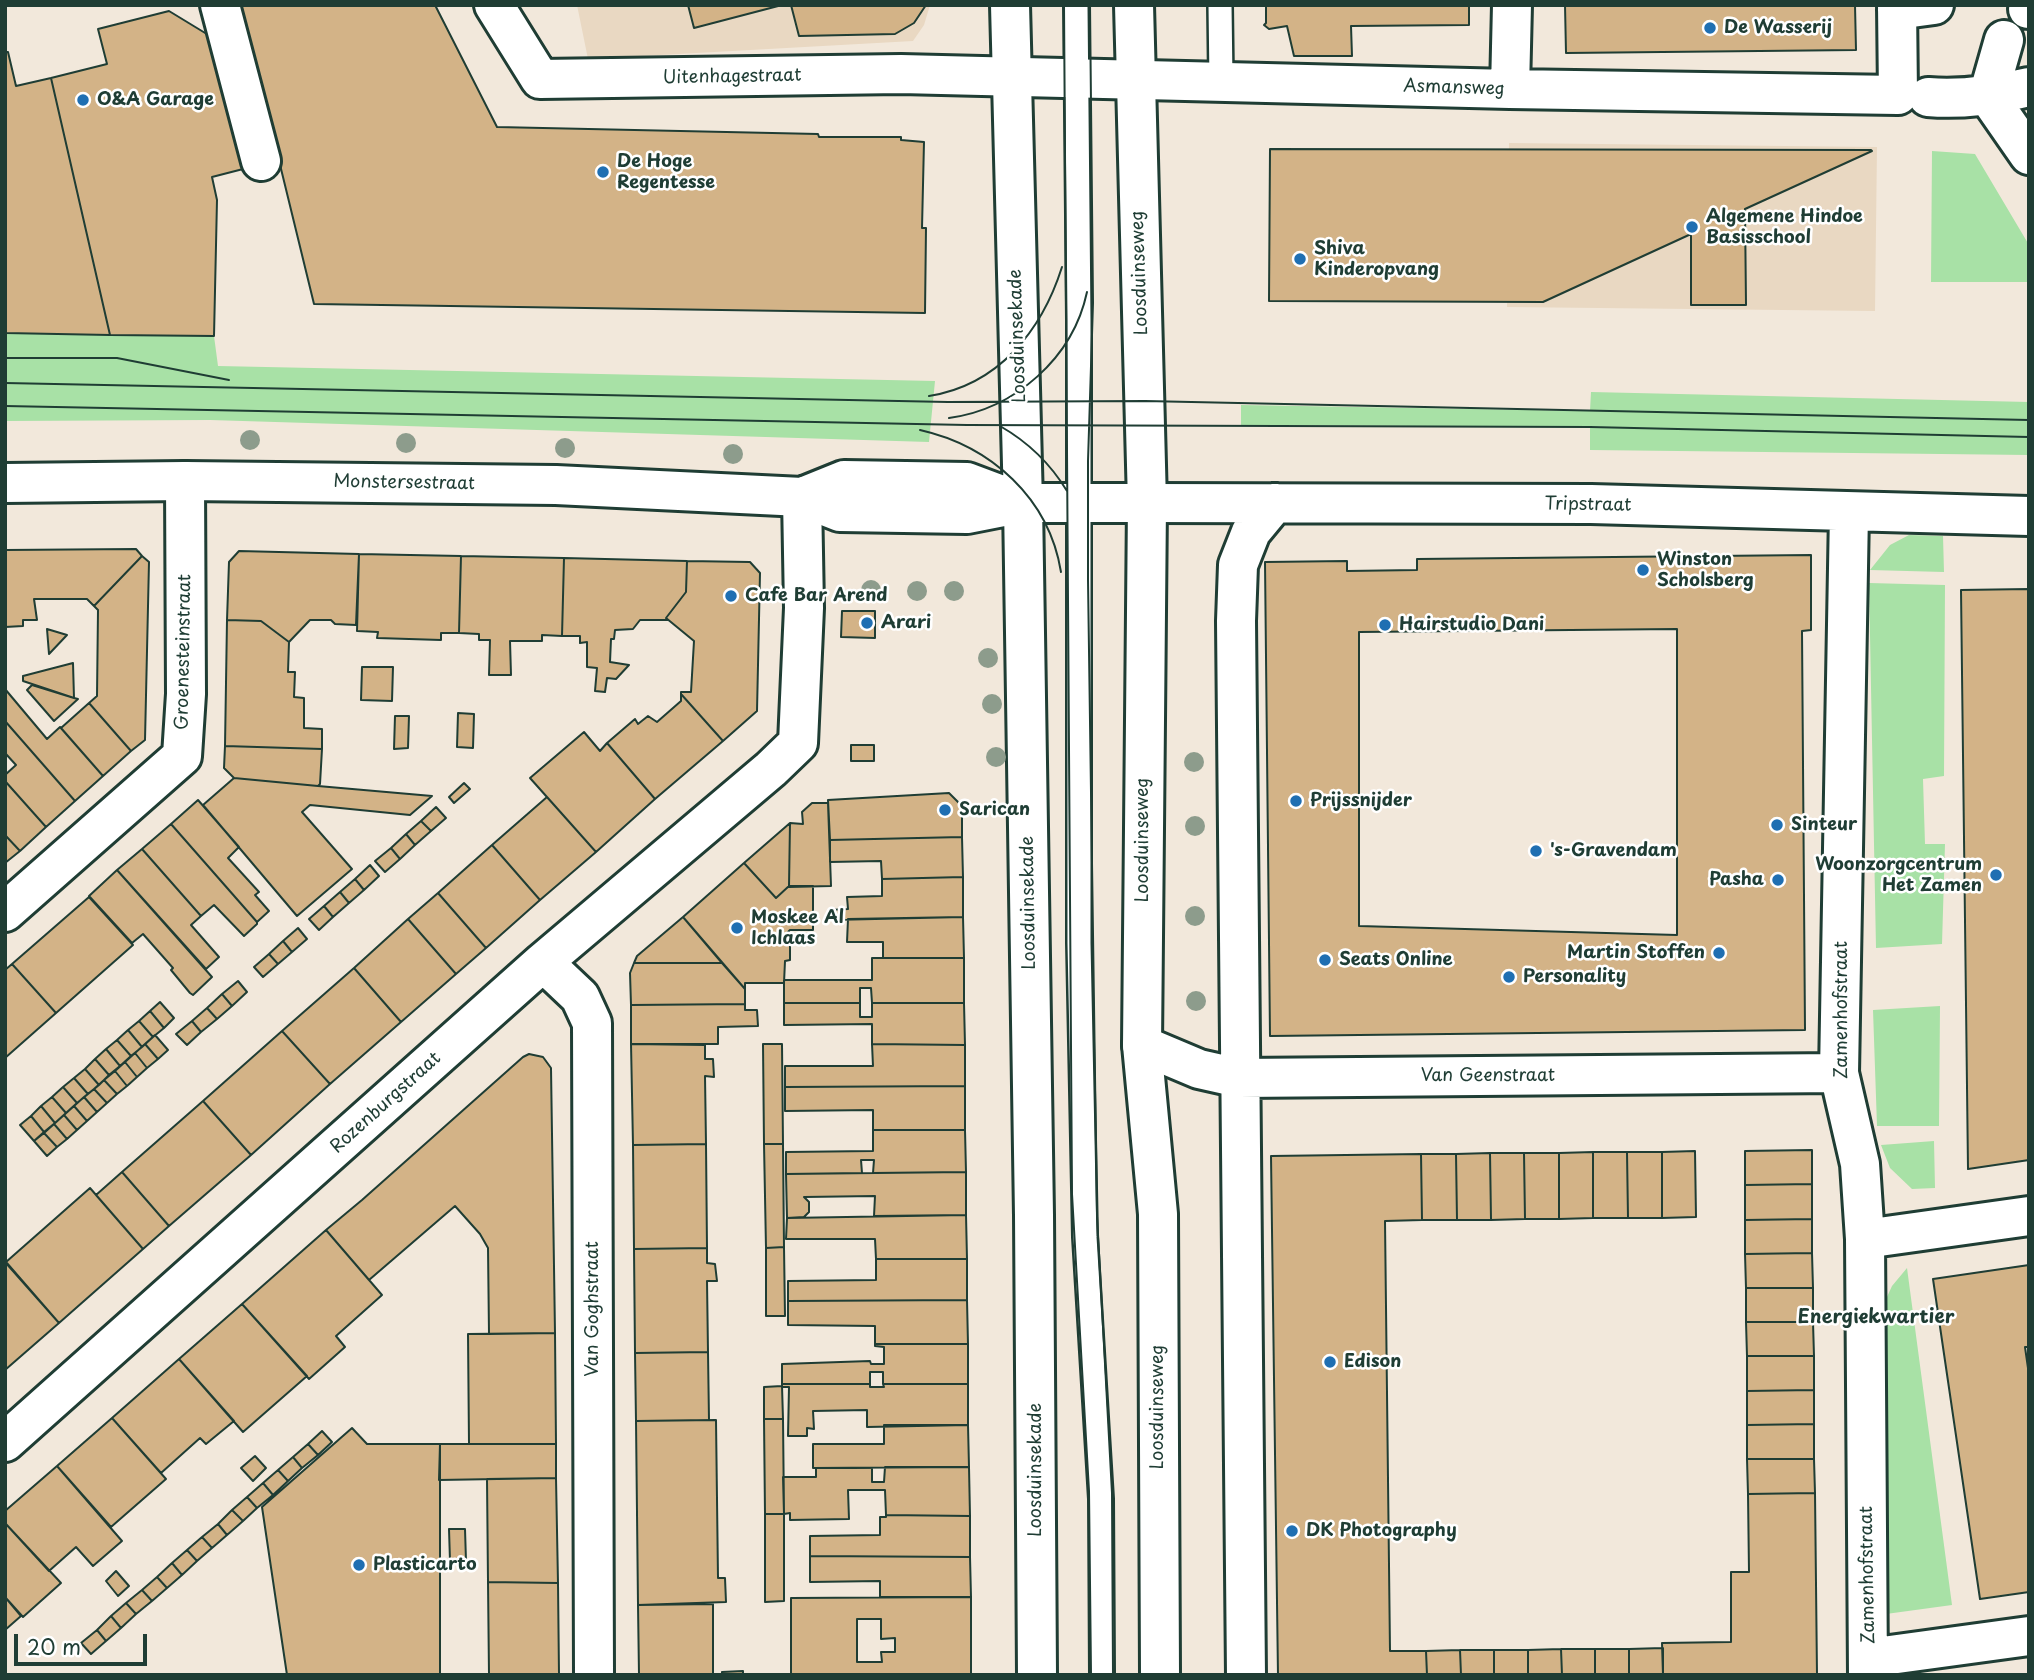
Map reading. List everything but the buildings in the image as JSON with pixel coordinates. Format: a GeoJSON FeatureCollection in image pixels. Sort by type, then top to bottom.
{"type":"FeatureCollection","features":[{"type":"Feature","properties":{"kind":"street"},"geometry":{"type":"LineString","coordinates":[[220,5],[261,161]]}},
{"type":"Feature","properties":{"kind":"street","name":"Uitenhagestraat"},"geometry":{"type":"LineString","coordinates":[[494,5],[540,79],[901,74],[1011,76]]}},
{"type":"Feature","properties":{"kind":"street","name":"Loosduinsekade"},"geometry":{"type":"LineString","coordinates":[[1010,5],[1023,503],[1034,1215],[1037,1675]]}},
{"type":"Feature","properties":{"kind":"street","name":"Loosduinseweg"},"geometry":{"type":"LineString","coordinates":[[1134,5],[1147,503],[1142,1045],[1157,1214],[1160,1675]]}},
{"type":"Feature","properties":{"kind":"street"},"geometry":{"type":"LineString","coordinates":[[1510,89],[1512,5]]}},
{"type":"Feature","properties":{"kind":"street"},"geometry":{"type":"LineString","coordinates":[[1913,96],[1897,8],[1934,5]]}},
{"type":"Feature","properties":{"kind":"street"},"geometry":{"type":"LineString","coordinates":[[2004,40],[1988,96],[2029,155]]}},
{"type":"Feature","properties":{"kind":"street","name":"Asmansweg"},"geometry":{"type":"LineString","coordinates":[[1011,76],[1951,99],[1988,96],[2029,87]]}},
{"type":"Feature","properties":{"kind":"street","name":"Monstersestraat"},"geometry":{"type":"LineString","coordinates":[[5,483],[185,481],[556,485],[802,497],[844,480],[967,482],[1023,503],[1147,503]]}},
{"type":"Feature","properties":{"kind":"street","name":"Groenesteinstraat"},"geometry":{"type":"LineString","coordinates":[[5,912],[182,756],[186,694],[185,481]]}},
{"type":"Feature","properties":{"kind":"street","name":"Rozenburgstraat"},"geometry":{"type":"LineString","coordinates":[[5,1443],[543,962],[771,769],[798,743],[804,608],[802,497]]}},
{"type":"Feature","properties":{"kind":"street","name":"Tripstraat"},"geometry":{"type":"LineString","coordinates":[[1147,503],[1591,504],[2029,516]]}},
{"type":"Feature","properties":{"kind":"street"},"geometry":{"type":"LineString","coordinates":[[1246,1675],[1236,621],[1238,565],[1251,533],[1275,503]]}},
{"type":"Feature","properties":{"kind":"street","name":"Zamenhofstraat"},"geometry":{"type":"LineString","coordinates":[[1849,512],[1839,1073],[1860,1164],[1865,1239],[1868,1666]]}},
{"type":"Feature","properties":{"kind":"street","name":"Van Goghstraat"},"geometry":{"type":"LineString","coordinates":[[543,962],[580,997],[592,1023],[594,1675]]}},
{"type":"Feature","properties":{"kind":"street","name":"Van Geenstraat"},"geometry":{"type":"LineString","coordinates":[[1142,1045],[1199,1069],[1239,1078],[1839,1073]]}},
{"type":"Feature","properties":{"kind":"street"},"geometry":{"type":"LineString","coordinates":[[1865,1239],[2029,1216]]}},
{"type":"Feature","properties":{"kind":"street"},"geometry":{"type":"LineString","coordinates":[[1868,1666],[2029,1636]]}},
{"type":"Feature","properties":{"kind":"lane"},"geometry":{"type":"LineString","coordinates":[[1076,5],[1079,970],[1085,1237],[1101,1499],[1102,1675]]}},
{"type":"Feature","properties":{"kind":"lane"},"geometry":{"type":"LineString","coordinates":[[1220,5],[1222,80]]}},
{"type":"Feature","properties":{"kind":"shaded area"},"geometry":{"type":"Polygon","coordinates":[[[577,5],[930,5],[924,25],[913,41],[588,59],[577,5]]]}},
{"type":"Feature","properties":{"kind":"shaded area","name":"Algemene Hindoe Basisschool"},"geometry":{"type":"Polygon","coordinates":[[[1509,143],[1877,147],[1875,311],[1507,307],[1509,143]]]}},
{"type":"Feature","properties":{"kind":"green space"},"geometry":{"type":"Polygon","coordinates":[[[1932,151],[1975,154],[2029,245],[2029,282],[1931,282],[1932,151]]]}},
{"type":"Feature","properties":{"kind":"green space"},"geometry":{"type":"Polygon","coordinates":[[[5,333],[214,336],[218,366],[935,381],[929,442],[210,420],[5,421],[5,333]]]}},
{"type":"Feature","properties":{"kind":"green space"},"geometry":{"type":"Polygon","coordinates":[[[1591,392],[2029,402],[2029,455],[1590,450],[1590,427],[1241,425],[1241,405],[1590,411],[1591,392]]]}},
{"type":"Feature","properties":{"kind":"green space"},"geometry":{"type":"Polygon","coordinates":[[[1909,535],[1943,536],[1944,572],[1870,570],[1890,545],[1909,535]]]}},
{"type":"Feature","properties":{"kind":"green space"},"geometry":{"type":"Polygon","coordinates":[[[1869,583],[1945,585],[1944,776],[1923,779],[1925,844],[1945,844],[1942,944],[1876,948],[1869,583]]]}},
{"type":"Feature","properties":{"kind":"green space"},"geometry":{"type":"Polygon","coordinates":[[[1940,1006],[1939,1126],[1877,1126],[1873,1010],[1940,1006]]]}},
{"type":"Feature","properties":{"kind":"green space"},"geometry":{"type":"Polygon","coordinates":[[[1934,1141],[1935,1188],[1912,1189],[1890,1168],[1881,1145],[1934,1141]]]}},
{"type":"Feature","properties":{"kind":"green space"},"geometry":{"type":"Polygon","coordinates":[[[1907,1268],[1952,1605],[1886,1614],[1881,1310],[1892,1286],[1907,1268]]]}},
{"type":"Feature","properties":{"kind":"tram line"},"geometry":{"type":"LineString","coordinates":[[1064,5],[1072,1194],[1089,1491],[1091,1675]]}},
{"type":"Feature","properties":{"kind":"tram line"},"geometry":{"type":"LineString","coordinates":[[1090,5],[1093,303],[1088,461],[1088,580],[1097,1216],[1112,1493],[1113,1675]]}},
{"type":"Feature","properties":{"kind":"tram line"},"geometry":{"type":"LineString","coordinates":[[929,396],[954,390],[977,380],[997,367],[1014,351],[1043,312],[1062,267]]}},
{"type":"Feature","properties":{"kind":"tram line"},"geometry":{"type":"LineString","coordinates":[[949,418],[996,404],[1018,392],[1037,376],[1055,358],[1069,338],[1080,316],[1087,292]]}},
{"type":"Feature","properties":{"kind":"tram line"},"geometry":{"type":"LineString","coordinates":[[5,358],[117,358],[229,380]]}},
{"type":"Feature","properties":{"kind":"tram line"},"geometry":{"type":"LineString","coordinates":[[5,383],[948,402],[1145,401],[2029,420]]}},
{"type":"Feature","properties":{"kind":"tram line"},"geometry":{"type":"LineString","coordinates":[[5,406],[967,425],[1590,427],[2029,437]]}},
{"type":"Feature","properties":{"kind":"tram line"},"geometry":{"type":"LineString","coordinates":[[1000,426],[1038,454],[1067,491]]}},
{"type":"Feature","properties":{"kind":"tram line"},"geometry":{"type":"LineString","coordinates":[[920,430],[970,449],[993,462],[1013,479],[1044,521],[1061,572]]}},
{"type":"Feature","properties":{"kind":"place","name":"De Wasserij"},"geometry":{"type":"Point","coordinates":[1710,28]}},
{"type":"Feature","properties":{"kind":"place","name":"O&A Garage"},"geometry":{"type":"Point","coordinates":[83,100]}},
{"type":"Feature","properties":{"kind":"place","name":"De Hoge Regentesse"},"geometry":{"type":"Point","coordinates":[603,172]}},
{"type":"Feature","properties":{"kind":"place","name":"Algemene Hindoe Basisschool"},"geometry":{"type":"Point","coordinates":[1692,227]}},
{"type":"Feature","properties":{"kind":"place","name":"Shiva Kinderopvang"},"geometry":{"type":"Point","coordinates":[1300,259]}},
{"type":"Feature","properties":{"kind":"place","name":"Winston Scholsberg"},"geometry":{"type":"Point","coordinates":[1643,570]}},
{"type":"Feature","properties":{"kind":"place","name":"Cafe Bar Arend"},"geometry":{"type":"Point","coordinates":[731,596]}},
{"type":"Feature","properties":{"kind":"place","name":"Arari"},"geometry":{"type":"Point","coordinates":[867,623]}},
{"type":"Feature","properties":{"kind":"place","name":"Hairstudio Dani"},"geometry":{"type":"Point","coordinates":[1385,625]}},
{"type":"Feature","properties":{"kind":"place","name":"Prijssnijder"},"geometry":{"type":"Point","coordinates":[1296,801]}},
{"type":"Feature","properties":{"kind":"place","name":"Sarican"},"geometry":{"type":"Point","coordinates":[945,810]}},
{"type":"Feature","properties":{"kind":"place","name":"Sinteur"},"geometry":{"type":"Point","coordinates":[1777,825]}},
{"type":"Feature","properties":{"kind":"place","name":"'s-Gravendam"},"geometry":{"type":"Point","coordinates":[1536,851]}},
{"type":"Feature","properties":{"kind":"place","name":"Woonzorgcentrum Het Zamen"},"geometry":{"type":"Point","coordinates":[1996,875]}},
{"type":"Feature","properties":{"kind":"place","name":"Pasha"},"geometry":{"type":"Point","coordinates":[1778,880]}},
{"type":"Feature","properties":{"kind":"place","name":"Moskee Al Ichlaas"},"geometry":{"type":"Point","coordinates":[737,928]}},
{"type":"Feature","properties":{"kind":"place","name":"Martin Stoffen"},"geometry":{"type":"Point","coordinates":[1719,953]}},
{"type":"Feature","properties":{"kind":"place","name":"Seats Online"},"geometry":{"type":"Point","coordinates":[1325,960]}},
{"type":"Feature","properties":{"kind":"place","name":"Personality"},"geometry":{"type":"Point","coordinates":[1509,977]}},
{"type":"Feature","properties":{"kind":"place","name":"Edison"},"geometry":{"type":"Point","coordinates":[1330,1362]}},
{"type":"Feature","properties":{"kind":"place","name":"DK Photography"},"geometry":{"type":"Point","coordinates":[1292,1531]}},
{"type":"Feature","properties":{"kind":"place","name":"Plasticarto"},"geometry":{"type":"Point","coordinates":[359,1565]}},
{"type":"Feature","properties":{"kind":"district","name":"Energiekwartier"},"geometry":{"type":"Point","coordinates":[1876,1318]}}]}
